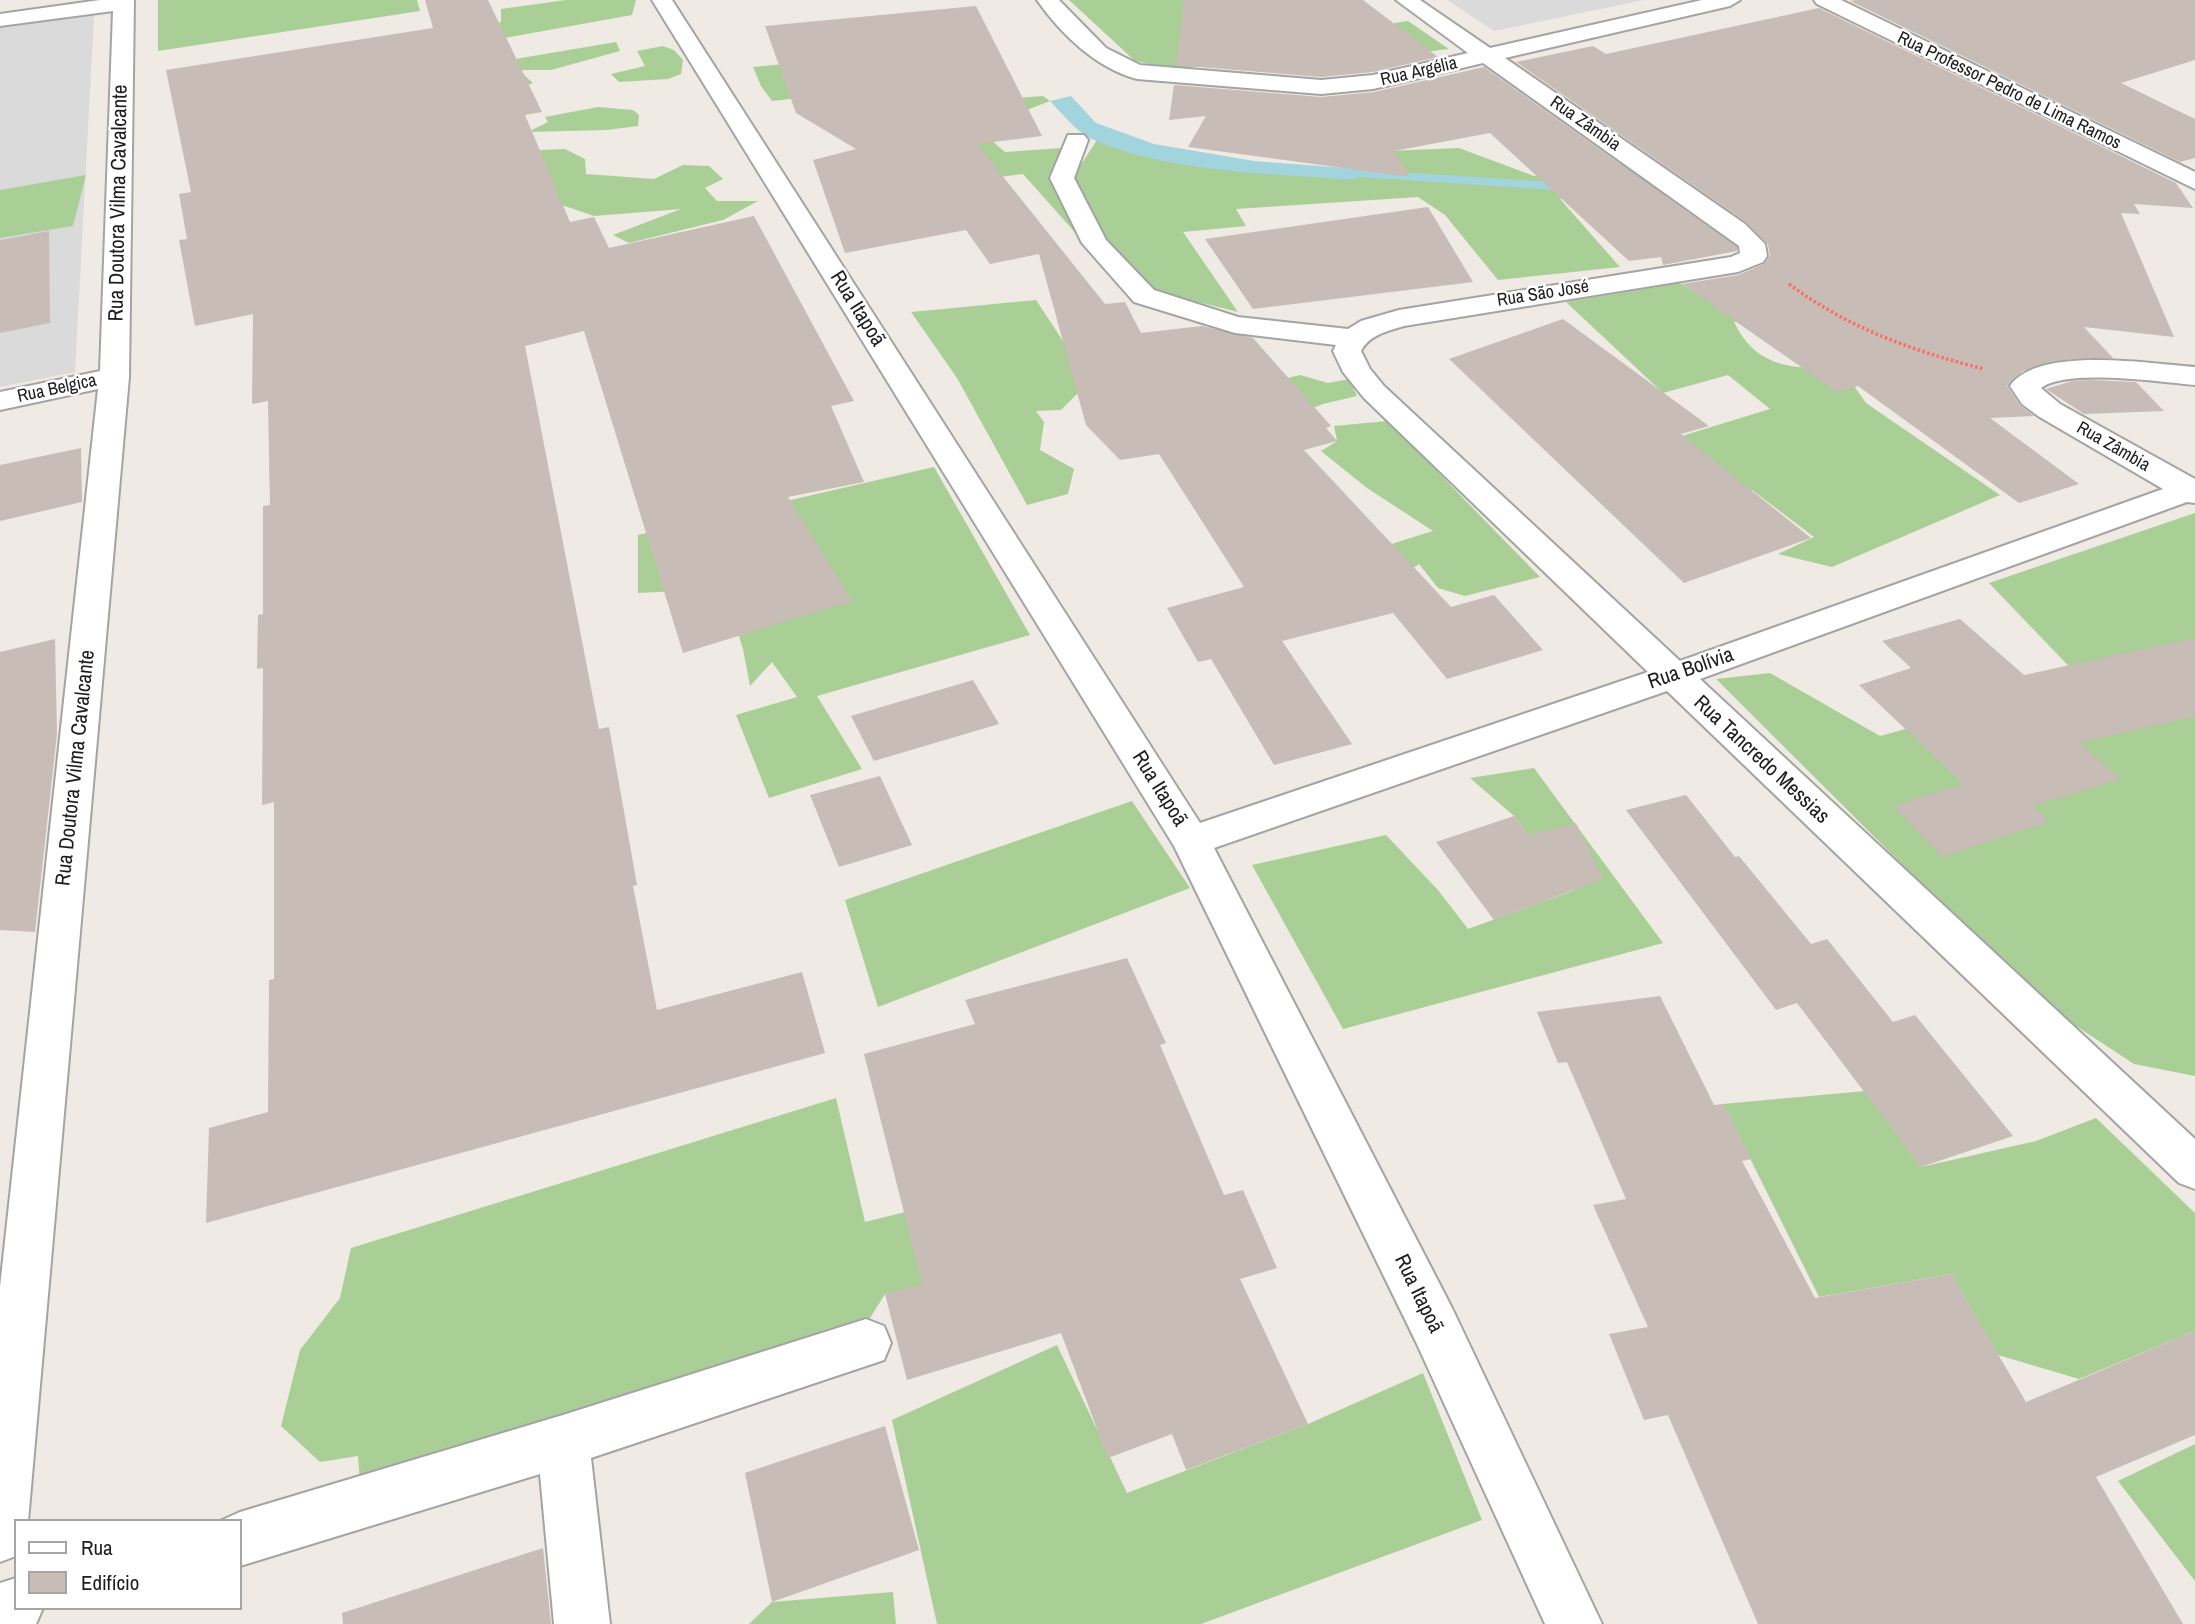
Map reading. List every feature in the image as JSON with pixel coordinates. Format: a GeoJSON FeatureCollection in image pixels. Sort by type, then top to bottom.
{"type":"FeatureCollection","features":[{"type":"Feature","properties":{"kind":"street","name":"Rua Itapoã"},"geometry":{"type":"LineString","coordinates":[[663,0],[1191,841],[1434,1325],[1574,1624]]}},
{"type":"Feature","properties":{"kind":"street","name":"Rua Argélia"},"geometry":{"type":"LineString","coordinates":[[1046,0],[1105,60],[1137,72],[1332,87],[1373,82],[1730,0]]}},
{"type":"Feature","properties":{"kind":"street","name":"Rua Zâmbia"},"geometry":{"type":"LineString","coordinates":[[1406,0],[1709,209],[1752,244],[1746,260]]}},
{"type":"Feature","properties":{"kind":"street","name":"Rua Professor Pedro de Lima Ramos"},"geometry":{"type":"LineString","coordinates":[[1824,0],[2195,182]]}},
{"type":"Feature","properties":{"kind":"street"},"geometry":{"type":"LineString","coordinates":[[0,20],[124,1]]}},
{"type":"Feature","properties":{"kind":"street","name":"Rua Doutora Vilma Cavalcante"},"geometry":{"type":"LineString","coordinates":[[0,1535],[14,1274],[114,377],[124,1]]}},
{"type":"Feature","properties":{"kind":"street"},"geometry":{"type":"LineString","coordinates":[[1076,140],[1062,178],[1095,243],[1144,296],[1235,325],[1353,338]]}},
{"type":"Feature","properties":{"kind":"street","name":"Rua São José"},"geometry":{"type":"LineString","coordinates":[[1353,338],[1371,327],[1410,316],[1746,260]]}},
{"type":"Feature","properties":{"kind":"street","name":"Rua Tancredo Messias"},"geometry":{"type":"LineString","coordinates":[[1353,338],[1347,351],[1357,372],[1374,393],[2195,1169]]}},
{"type":"Feature","properties":{"kind":"street"},"geometry":{"type":"LineString","coordinates":[[2030,389],[2042,374],[2066,370],[2195,376]]}},
{"type":"Feature","properties":{"kind":"street","name":"Rua Belgica"},"geometry":{"type":"LineString","coordinates":[[0,401],[114,377]]}},
{"type":"Feature","properties":{"kind":"street","name":"Rua Zâmbia"},"geometry":{"type":"LineString","coordinates":[[2030,389],[2193,491]]}},
{"type":"Feature","properties":{"kind":"street","name":"Rua Bolívia"},"geometry":{"type":"LineString","coordinates":[[1191,841],[1672,676],[2193,491]]}},
{"type":"Feature","properties":{"kind":"street"},"geometry":{"type":"LineString","coordinates":[[242,1538],[563,1441],[866,1343]]}},
{"type":"Feature","properties":{"kind":"street"},"geometry":{"type":"LineString","coordinates":[[563,1441],[582,1624]]}},
{"type":"Feature","properties":{"kind":"path"},"geometry":{"type":"LineString","coordinates":[[1746,260],[1863,330],[1919,353],[2030,389]]}},
{"type":"Feature","properties":{"kind":"shaded area"},"geometry":{"type":"Polygon","coordinates":[[[1447,0],[1644,0],[1494,31],[1447,0]]]}},
{"type":"Feature","properties":{"kind":"shaded area"},"geometry":{"type":"Polygon","coordinates":[[[94,15],[75,372],[0,387],[0,28],[94,15]]]}},
{"type":"Feature","properties":{"kind":"green space"},"geometry":{"type":"Polygon","coordinates":[[[158,0],[417,0],[420,11],[158,51],[158,0]]]}},
{"type":"Feature","properties":{"kind":"green space"},"geometry":{"type":"Polygon","coordinates":[[[566,0],[636,0],[632,15],[499,39],[473,33],[501,22],[501,9],[566,0]]]}},
{"type":"Feature","properties":{"kind":"green space"},"geometry":{"type":"Polygon","coordinates":[[[1069,0],[1219,0],[1202,67],[1165,67],[1135,61],[1069,0]]]}},
{"type":"Feature","properties":{"kind":"green space"},"geometry":{"type":"Polygon","coordinates":[[[1408,21],[1449,49],[1414,53],[1394,23],[1408,21]]]}},
{"type":"Feature","properties":{"kind":"green space"},"geometry":{"type":"Polygon","coordinates":[[[616,42],[620,51],[551,70],[518,70],[533,83],[519,89],[450,70],[616,42]]]}},
{"type":"Feature","properties":{"kind":"green space"},"geometry":{"type":"Polygon","coordinates":[[[663,46],[674,50],[683,60],[681,74],[668,79],[619,82],[611,74],[645,66],[637,51],[663,46]]]}},
{"type":"Feature","properties":{"kind":"green space"},"geometry":{"type":"Polygon","coordinates":[[[835,59],[991,100],[1043,96],[1050,101],[993,123],[991,140],[1005,152],[1062,148],[1051,176],[1080,238],[1023,174],[912,188],[799,98],[772,101],[761,86],[753,67],[835,59]]]}},
{"type":"Feature","properties":{"kind":"green space"},"geometry":{"type":"Polygon","coordinates":[[[598,107],[633,110],[639,115],[638,126],[607,130],[528,132],[548,122],[545,117],[598,107]]]}},
{"type":"Feature","properties":{"kind":"green space"},"geometry":{"type":"Polygon","coordinates":[[[1097,140],[1141,154],[1356,179],[1359,169],[1388,151],[1459,148],[1534,176],[1625,163],[1671,196],[1560,199],[1620,267],[1498,280],[1445,215],[1418,197],[1236,209],[1246,226],[1183,232],[1238,312],[1150,290],[1105,239],[1073,177],[1097,140]]]}},
{"type":"Feature","properties":{"kind":"green space"},"geometry":{"type":"Polygon","coordinates":[[[565,149],[585,159],[586,174],[654,179],[683,165],[709,166],[723,179],[705,188],[717,201],[758,201],[723,220],[629,243],[613,235],[681,209],[594,216],[556,203],[539,150],[565,149]]]}},
{"type":"Feature","properties":{"kind":"green space"},"geometry":{"type":"Polygon","coordinates":[[[86,175],[73,226],[0,238],[0,190],[86,175]]]}},
{"type":"Feature","properties":{"kind":"green space"},"geometry":{"type":"Polygon","coordinates":[[[1680,283],[1703,298],[1781,317],[1734,322],[1744,339],[1769,359],[1800,367],[1853,368],[1854,386],[1866,403],[2000,495],[1832,567],[1778,554],[1814,537],[1752,490],[1706,498],[1646,447],[1770,409],[1728,375],[1663,393],[1566,302],[1680,283]]]}},
{"type":"Feature","properties":{"kind":"green space"},"geometry":{"type":"Polygon","coordinates":[[[1036,300],[1063,341],[1112,394],[1077,394],[1061,410],[1036,411],[1044,422],[1040,450],[1074,469],[1068,494],[1027,505],[957,378],[911,312],[1036,300]]]}},
{"type":"Feature","properties":{"kind":"green space"},"geometry":{"type":"Polygon","coordinates":[[[1300,375],[1328,383],[1349,379],[1357,396],[1323,404],[1246,435],[1209,397],[1300,375]]]}},
{"type":"Feature","properties":{"kind":"green space"},"geometry":{"type":"Polygon","coordinates":[[[1388,421],[1540,577],[1465,596],[1438,588],[1419,564],[1409,571],[1318,567],[1433,531],[1367,488],[1321,451],[1337,441],[1334,426],[1388,421]]]}},
{"type":"Feature","properties":{"kind":"green space"},"geometry":{"type":"Polygon","coordinates":[[[934,467],[1030,635],[817,696],[862,769],[769,798],[736,715],[797,697],[772,662],[750,686],[743,649],[724,589],[638,593],[638,535],[934,467]]]}},
{"type":"Feature","properties":{"kind":"green space"},"geometry":{"type":"Polygon","coordinates":[[[2195,513],[2195,1076],[2134,1064],[2041,1003],[1716,679],[1770,673],[1880,736],[2082,680],[1989,583],[2195,513]]]}},
{"type":"Feature","properties":{"kind":"green space"},"geometry":{"type":"Polygon","coordinates":[[[1534,768],[1663,943],[1343,1029],[1252,865],[1386,835],[1438,890],[1468,929],[1575,890],[1514,816],[1470,778],[1534,768]]]}},
{"type":"Feature","properties":{"kind":"green space"},"geometry":{"type":"Polygon","coordinates":[[[1132,801],[1190,888],[878,1007],[845,900],[1132,801]]]}},
{"type":"Feature","properties":{"kind":"green space"},"geometry":{"type":"Polygon","coordinates":[[[1865,1091],[1921,1167],[2036,1141],[2096,1118],[2195,1213],[2195,1331],[2079,1379],[1998,1355],[1951,1274],[1819,1297],[1723,1104],[1865,1091]]]}},
{"type":"Feature","properties":{"kind":"green space"},"geometry":{"type":"Polygon","coordinates":[[[836,1098],[865,1222],[982,1193],[1036,1259],[885,1294],[867,1323],[360,1483],[358,1456],[320,1462],[281,1426],[300,1350],[340,1298],[351,1248],[836,1098]]]}},
{"type":"Feature","properties":{"kind":"green space"},"geometry":{"type":"Polygon","coordinates":[[[1057,1345],[1127,1493],[1308,1424],[1423,1373],[1482,1520],[1201,1624],[937,1624],[892,1420],[1057,1345]]]}},
{"type":"Feature","properties":{"kind":"green space"},"geometry":{"type":"Polygon","coordinates":[[[2195,1444],[2195,1581],[2118,1481],[2195,1444]]]}},
{"type":"Feature","properties":{"kind":"green space"},"geometry":{"type":"Polygon","coordinates":[[[893,1592],[896,1624],[749,1624],[772,1602],[893,1592]]]}},
{"type":"Feature","properties":{"kind":"water"},"geometry":{"type":"Polygon","coordinates":[[[1071,96],[1096,123],[1154,144],[1254,161],[1359,169],[1356,180],[1220,170],[1150,158],[1118,149],[1084,135],[1050,101],[1071,96]]]}},
{"type":"Feature","properties":{"kind":"building"},"geometry":{"type":"Polygon","coordinates":[[[425,0],[488,0],[542,112],[525,115],[570,222],[594,217],[609,248],[754,216],[854,401],[831,406],[864,482],[788,497],[852,601],[683,653],[584,331],[525,346],[599,729],[609,727],[637,885],[633,886],[657,1010],[802,972],[825,1053],[206,1223],[209,1128],[268,1112],[269,980],[274,979],[274,802],[262,805],[263,668],[257,669],[258,615],[263,614],[263,506],[270,505],[268,401],[252,404],[253,314],[195,326],[179,240],[187,239],[179,194],[191,192],[166,70],[433,28],[425,0]]]}},
{"type":"Feature","properties":{"kind":"building"},"geometry":{"type":"Polygon","coordinates":[[[1184,0],[1363,0],[1438,57],[1373,72],[1321,77],[1176,65],[1184,0]]]}},
{"type":"Feature","properties":{"kind":"building"},"geometry":{"type":"Polygon","coordinates":[[[2195,0],[2195,60],[2121,83],[2195,119],[2195,158],[2180,162],[1850,1],[2195,0]]]}},
{"type":"Feature","properties":{"kind":"building"},"geometry":{"type":"Polygon","coordinates":[[[976,6],[1042,136],[977,144],[1105,304],[1125,302],[1141,333],[1202,326],[1253,338],[1331,426],[1326,428],[1337,441],[1304,450],[1451,607],[1494,595],[1543,650],[1447,679],[1393,613],[1282,641],[1352,744],[1274,765],[1211,659],[1198,662],[1167,608],[1244,587],[1159,454],[1120,460],[1086,425],[1039,254],[990,264],[966,230],[845,253],[813,160],[856,149],[796,113],[765,26],[976,6]]]}},
{"type":"Feature","properties":{"kind":"building"},"geometry":{"type":"Polygon","coordinates":[[[1819,8],[2176,183],[2193,208],[2134,204],[2140,214],[2121,213],[2174,337],[2084,327],[2113,358],[2069,359],[2023,371],[2007,386],[2020,405],[2034,416],[1990,418],[2079,484],[2019,503],[1858,386],[1837,392],[1682,284],[1738,275],[1764,264],[1770,256],[1768,244],[1746,222],[1516,62],[1593,46],[1606,54],[1819,8]]]}},
{"type":"Feature","properties":{"kind":"building"},"geometry":{"type":"Polygon","coordinates":[[[1484,67],[1737,247],[1737,251],[1663,265],[1661,257],[1629,261],[1490,133],[1394,151],[1410,177],[1188,147],[1206,116],[1169,120],[1174,85],[1321,97],[1374,92],[1484,67]]]}},
{"type":"Feature","properties":{"kind":"building"},"geometry":{"type":"Polygon","coordinates":[[[1428,207],[1473,282],[1253,309],[1205,239],[1428,207]]]}},
{"type":"Feature","properties":{"kind":"building"},"geometry":{"type":"Polygon","coordinates":[[[49,231],[50,323],[0,333],[0,240],[49,231]]]}},
{"type":"Feature","properties":{"kind":"building"},"geometry":{"type":"Polygon","coordinates":[[[1563,319],[1709,426],[1681,434],[1811,538],[1684,583],[1449,359],[1563,319]]]}},
{"type":"Feature","properties":{"kind":"building"},"geometry":{"type":"Polygon","coordinates":[[[2072,381],[2136,382],[2164,411],[2084,414],[2046,389],[2072,381]]]}},
{"type":"Feature","properties":{"kind":"building"},"geometry":{"type":"Polygon","coordinates":[[[81,448],[82,502],[0,521],[0,465],[81,448]]]}},
{"type":"Feature","properties":{"kind":"building"},"geometry":{"type":"Polygon","coordinates":[[[1960,619],[2024,675],[2195,638],[2195,717],[2080,742],[2120,779],[2033,806],[2049,822],[1942,857],[1893,806],[1963,784],[1859,685],[1911,668],[1882,641],[1960,619]]]}},
{"type":"Feature","properties":{"kind":"building"},"geometry":{"type":"Polygon","coordinates":[[[55,639],[57,734],[35,932],[0,930],[0,652],[55,639]]]}},
{"type":"Feature","properties":{"kind":"building"},"geometry":{"type":"Polygon","coordinates":[[[973,680],[999,724],[874,761],[851,716],[973,680]]]}},
{"type":"Feature","properties":{"kind":"building"},"geometry":{"type":"Polygon","coordinates":[[[880,776],[912,845],[839,867],[810,795],[880,776]]]}},
{"type":"Feature","properties":{"kind":"building"},"geometry":{"type":"Polygon","coordinates":[[[1686,795],[1735,857],[1739,856],[1811,944],[1827,939],[1893,1022],[1915,1015],[2013,1136],[1921,1167],[1797,1003],[1776,1010],[1626,810],[1686,795]]]}},
{"type":"Feature","properties":{"kind":"building"},"geometry":{"type":"Polygon","coordinates":[[[1514,816],[1530,835],[1576,823],[1603,879],[1494,920],[1436,842],[1514,816]]]}},
{"type":"Feature","properties":{"kind":"building"},"geometry":{"type":"Polygon","coordinates":[[[1127,958],[1166,1043],[1160,1045],[1224,1195],[1243,1190],[1277,1268],[1240,1279],[1308,1424],[1186,1470],[1172,1434],[1108,1458],[1061,1333],[907,1380],[885,1294],[922,1284],[864,1054],[975,1024],[965,1000],[1127,958]]]}},
{"type":"Feature","properties":{"kind":"building"},"geometry":{"type":"Polygon","coordinates":[[[1660,996],[1714,1105],[1723,1104],[1751,1159],[1742,1161],[1815,1298],[1951,1274],[2026,1402],[2195,1331],[2195,1435],[2096,1477],[2183,1624],[1758,1624],[1668,1415],[1644,1420],[1609,1334],[1648,1327],[1593,1205],[1626,1199],[1567,1062],[1558,1063],[1537,1012],[1660,996]]]}},
{"type":"Feature","properties":{"kind":"building"},"geometry":{"type":"Polygon","coordinates":[[[885,1426],[919,1550],[772,1602],[745,1473],[885,1426]]]}},
{"type":"Feature","properties":{"kind":"building"},"geometry":{"type":"Polygon","coordinates":[[[543,1548],[551,1624],[343,1624],[342,1613],[543,1548]]]}},
{"type":"Feature","properties":{"kind":"waterway"},"geometry":{"type":"LineString","coordinates":[[1332,172],[1571,187]]}}]}
